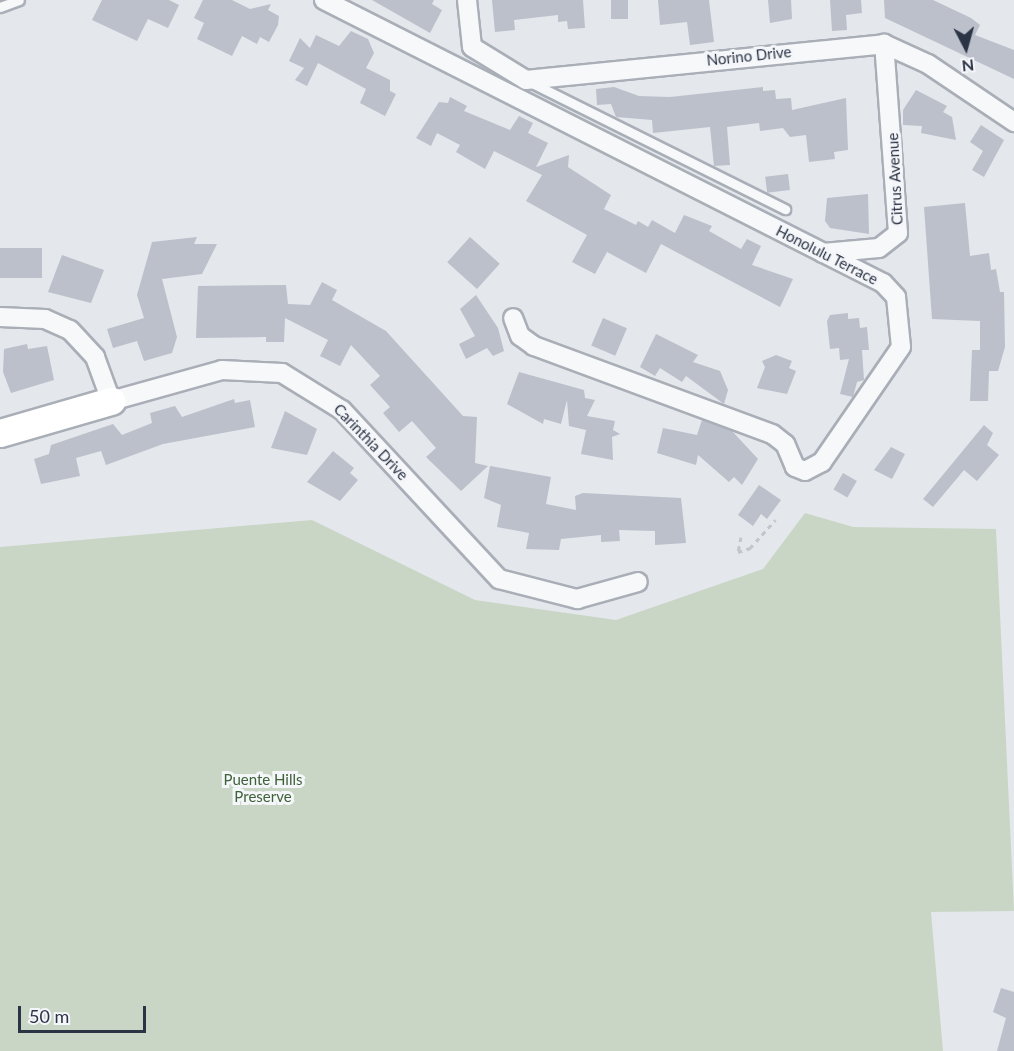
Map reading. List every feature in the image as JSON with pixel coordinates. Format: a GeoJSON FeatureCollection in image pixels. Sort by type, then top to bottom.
{"type":"FeatureCollection","features":[{"type":"Feature","properties":{"kind":"street","name":"Honolulu Terrace"},"geometry":{"type":"LineString","coordinates":[[324,0],[824,253],[894,293],[901,347],[822,462],[811,470],[795,467],[785,444],[772,434],[534,346],[520,336],[513,318]]}},
{"type":"Feature","properties":{"kind":"street"},"geometry":{"type":"LineString","coordinates":[[467,0],[472,47],[526,80]]}},
{"type":"Feature","properties":{"kind":"street","name":"Citrus Avenue"},"geometry":{"type":"LineString","coordinates":[[824,253],[879,248],[898,233],[884,44]]}},
{"type":"Feature","properties":{"kind":"street"},"geometry":{"type":"LineString","coordinates":[[884,44],[928,64],[1014,122]]}},
{"type":"Feature","properties":{"kind":"street","name":"Norino Drive"},"geometry":{"type":"LineString","coordinates":[[526,80],[884,44]]}},
{"type":"Feature","properties":{"kind":"street"},"geometry":{"type":"LineString","coordinates":[[0,317],[45,319],[70,330],[95,357],[111,401]]}},
{"type":"Feature","properties":{"kind":"street","name":"Carinthia Drive"},"geometry":{"type":"LineString","coordinates":[[0,433],[222,370],[282,373],[342,410],[499,579],[577,599],[638,582]]}},
{"type":"Feature","properties":{"kind":"lane"},"geometry":{"type":"LineString","coordinates":[[0,7],[19,0]]}},
{"type":"Feature","properties":{"kind":"lane"},"geometry":{"type":"LineString","coordinates":[[526,80],[785,209]]}},
{"type":"Feature","properties":{"kind":"path"},"geometry":{"type":"LineString","coordinates":[[741,537],[738,552],[750,548],[775,520]]}},
{"type":"Feature","properties":{"kind":"green space","name":"Puente Hills Preserve"},"geometry":{"type":"Polygon","coordinates":[[[805,513],[853,527],[996,529],[1014,911],[931,912],[943,1051],[0,1051],[0,547],[312,520],[475,600],[616,620],[763,569],[805,513]]]}},
{"type":"Feature","properties":{"kind":"building"},"geometry":{"type":"Polygon","coordinates":[[[102,0],[169,0],[179,5],[168,28],[148,19],[137,41],[92,20],[102,0]]]}},
{"type":"Feature","properties":{"kind":"building"},"geometry":{"type":"Polygon","coordinates":[[[203,0],[232,0],[250,9],[271,4],[268,10],[279,16],[278,25],[269,42],[260,37],[257,44],[242,36],[232,56],[197,39],[204,23],[194,18],[203,0]]]}},
{"type":"Feature","properties":{"kind":"building"},"geometry":{"type":"Polygon","coordinates":[[[372,0],[434,0],[432,4],[442,10],[430,33],[372,0]]]}},
{"type":"Feature","properties":{"kind":"building"},"geometry":{"type":"Polygon","coordinates":[[[492,0],[583,0],[585,28],[568,29],[567,21],[558,22],[558,15],[514,20],[515,30],[495,32],[492,0]]]}},
{"type":"Feature","properties":{"kind":"building"},"geometry":{"type":"Polygon","coordinates":[[[611,0],[628,0],[628,19],[611,19],[611,0]]]}},
{"type":"Feature","properties":{"kind":"building"},"geometry":{"type":"Polygon","coordinates":[[[658,0],[709,0],[714,42],[690,45],[687,22],[660,25],[658,0]]]}},
{"type":"Feature","properties":{"kind":"building"},"geometry":{"type":"Polygon","coordinates":[[[768,0],[791,0],[792,19],[770,23],[768,0]]]}},
{"type":"Feature","properties":{"kind":"building"},"geometry":{"type":"Polygon","coordinates":[[[830,0],[861,0],[862,13],[846,15],[847,30],[832,31],[830,0]]]}},
{"type":"Feature","properties":{"kind":"building"},"geometry":{"type":"Polygon","coordinates":[[[884,0],[933,0],[971,18],[980,25],[975,35],[1014,50],[1014,79],[885,18],[884,0]]]}},
{"type":"Feature","properties":{"kind":"building"},"geometry":{"type":"Polygon","coordinates":[[[351,31],[368,39],[374,53],[366,68],[390,80],[390,91],[396,94],[385,116],[360,103],[366,89],[318,63],[307,86],[295,80],[304,68],[289,61],[300,38],[310,48],[316,35],[339,46],[351,31]]]}},
{"type":"Feature","properties":{"kind":"building"},"geometry":{"type":"Polygon","coordinates":[[[614,87],[639,96],[670,97],[763,87],[763,91],[775,90],[776,99],[791,98],[792,110],[846,98],[848,150],[834,152],[835,159],[809,162],[806,135],[790,137],[783,128],[760,131],[759,123],[727,127],[730,165],[714,166],[710,127],[653,133],[652,120],[616,117],[611,104],[597,105],[596,89],[614,87]]]}},
{"type":"Feature","properties":{"kind":"building"},"geometry":{"type":"Polygon","coordinates":[[[916,90],[947,106],[943,112],[952,117],[956,140],[921,133],[922,126],[903,125],[903,110],[916,90]]]}},
{"type":"Feature","properties":{"kind":"building"},"geometry":{"type":"Polygon","coordinates":[[[450,97],[467,106],[464,111],[510,130],[519,116],[533,123],[528,133],[548,143],[536,167],[569,155],[568,167],[611,195],[604,209],[636,225],[638,221],[648,227],[652,220],[675,233],[684,215],[712,226],[709,231],[741,249],[747,239],[761,246],[752,265],[793,279],[780,307],[661,244],[646,273],[607,252],[595,274],[572,262],[587,235],[526,201],[542,175],[494,151],[485,169],[456,152],[460,145],[437,133],[431,146],[416,138],[439,102],[448,103],[450,97]]]}},
{"type":"Feature","properties":{"kind":"building"},"geometry":{"type":"Polygon","coordinates":[[[981,125],[1004,140],[984,177],[972,170],[983,151],[970,142],[981,125]]]}},
{"type":"Feature","properties":{"kind":"building"},"geometry":{"type":"Polygon","coordinates":[[[788,174],[790,190],[767,193],[765,177],[788,174]]]}},
{"type":"Feature","properties":{"kind":"building"},"geometry":{"type":"Polygon","coordinates":[[[868,194],[869,234],[830,228],[825,221],[827,198],[868,194]]]}},
{"type":"Feature","properties":{"kind":"building"},"geometry":{"type":"Polygon","coordinates":[[[965,203],[970,256],[989,253],[991,270],[996,269],[1000,292],[1004,292],[1005,347],[998,371],[989,371],[988,401],[970,401],[972,350],[980,350],[980,321],[932,319],[924,207],[965,203]]]}},
{"type":"Feature","properties":{"kind":"building"},"geometry":{"type":"Polygon","coordinates":[[[197,237],[194,244],[217,244],[202,274],[162,279],[177,337],[172,353],[144,361],[137,341],[113,348],[107,329],[144,318],[137,295],[152,242],[197,237]]]}},
{"type":"Feature","properties":{"kind":"building"},"geometry":{"type":"Polygon","coordinates":[[[470,237],[500,264],[477,289],[447,262],[470,237]]]}},
{"type":"Feature","properties":{"kind":"building"},"geometry":{"type":"Polygon","coordinates":[[[0,248],[42,248],[42,278],[0,278],[0,248]]]}},
{"type":"Feature","properties":{"kind":"building"},"geometry":{"type":"Polygon","coordinates":[[[62,255],[104,270],[91,303],[48,292],[62,255]]]}},
{"type":"Feature","properties":{"kind":"building"},"geometry":{"type":"Polygon","coordinates":[[[322,282],[337,290],[332,300],[386,331],[463,416],[477,417],[475,463],[488,466],[461,491],[426,457],[436,448],[412,421],[399,432],[383,413],[390,407],[370,385],[380,376],[351,345],[340,366],[320,356],[328,340],[285,318],[284,342],[266,342],[266,337],[196,338],[198,286],[286,285],[288,304],[310,305],[322,282]]]}},
{"type":"Feature","properties":{"kind":"building"},"geometry":{"type":"Polygon","coordinates":[[[476,295],[498,328],[504,351],[493,356],[487,348],[466,359],[459,344],[475,336],[460,309],[476,295]]]}},
{"type":"Feature","properties":{"kind":"building"},"geometry":{"type":"Polygon","coordinates":[[[848,313],[848,319],[859,318],[860,328],[867,327],[869,350],[862,350],[864,380],[857,382],[853,397],[840,394],[849,359],[840,360],[839,348],[830,349],[827,321],[830,315],[848,313]]]}},
{"type":"Feature","properties":{"kind":"building"},"geometry":{"type":"Polygon","coordinates":[[[603,318],[627,328],[615,356],[591,346],[603,318]]]}},
{"type":"Feature","properties":{"kind":"building"},"geometry":{"type":"Polygon","coordinates":[[[656,334],[698,355],[693,362],[720,371],[728,390],[724,404],[686,376],[682,382],[660,368],[655,376],[640,367],[656,334]]]}},
{"type":"Feature","properties":{"kind":"building"},"geometry":{"type":"Polygon","coordinates":[[[27,344],[28,349],[47,346],[54,380],[11,393],[3,372],[4,349],[27,344]]]}},
{"type":"Feature","properties":{"kind":"building"},"geometry":{"type":"Polygon","coordinates":[[[776,355],[792,361],[789,368],[796,371],[787,394],[757,388],[765,367],[762,361],[776,355]]]}},
{"type":"Feature","properties":{"kind":"building"},"geometry":{"type":"Polygon","coordinates":[[[519,372],[584,390],[585,398],[595,400],[587,416],[615,421],[613,430],[620,434],[612,437],[613,460],[581,454],[586,430],[569,426],[567,400],[561,424],[544,419],[543,424],[507,404],[519,372]]]}},
{"type":"Feature","properties":{"kind":"building"},"geometry":{"type":"Polygon","coordinates":[[[234,399],[235,403],[250,400],[255,427],[163,444],[106,465],[101,451],[76,458],[80,476],[41,484],[34,459],[49,454],[51,445],[113,424],[122,435],[152,423],[150,413],[175,406],[182,417],[234,399]]]}},
{"type":"Feature","properties":{"kind":"building"},"geometry":{"type":"Polygon","coordinates":[[[285,411],[317,429],[307,455],[271,448],[285,411]]]}},
{"type":"Feature","properties":{"kind":"building"},"geometry":{"type":"Polygon","coordinates":[[[702,420],[732,431],[758,459],[742,485],[734,477],[729,482],[698,455],[696,465],[657,453],[663,428],[697,435],[702,420]]]}},
{"type":"Feature","properties":{"kind":"building"},"geometry":{"type":"Polygon","coordinates":[[[984,425],[993,433],[987,445],[999,455],[977,481],[964,470],[933,507],[923,499],[984,425]]]}},
{"type":"Feature","properties":{"kind":"building"},"geometry":{"type":"Polygon","coordinates":[[[891,447],[905,454],[892,479],[874,470],[891,447]]]}},
{"type":"Feature","properties":{"kind":"building"},"geometry":{"type":"Polygon","coordinates":[[[333,451],[354,468],[350,473],[358,480],[340,501],[307,482],[333,451]]]}},
{"type":"Feature","properties":{"kind":"building"},"geometry":{"type":"Polygon","coordinates":[[[490,466],[551,477],[546,504],[576,510],[575,496],[583,493],[681,498],[686,543],[655,545],[655,531],[619,530],[620,541],[601,542],[601,535],[561,539],[559,550],[526,549],[529,533],[497,527],[501,505],[484,498],[490,466]]]}},
{"type":"Feature","properties":{"kind":"building"},"geometry":{"type":"Polygon","coordinates":[[[843,473],[857,481],[847,497],[834,489],[843,473]]]}},
{"type":"Feature","properties":{"kind":"building"},"geometry":{"type":"Polygon","coordinates":[[[759,485],[781,500],[767,519],[761,514],[753,526],[738,515],[759,485]]]}},
{"type":"Feature","properties":{"kind":"building"},"geometry":{"type":"Polygon","coordinates":[[[1001,988],[1014,992],[1014,1051],[997,1051],[1006,1018],[993,1012],[1001,988]]]}}]}
